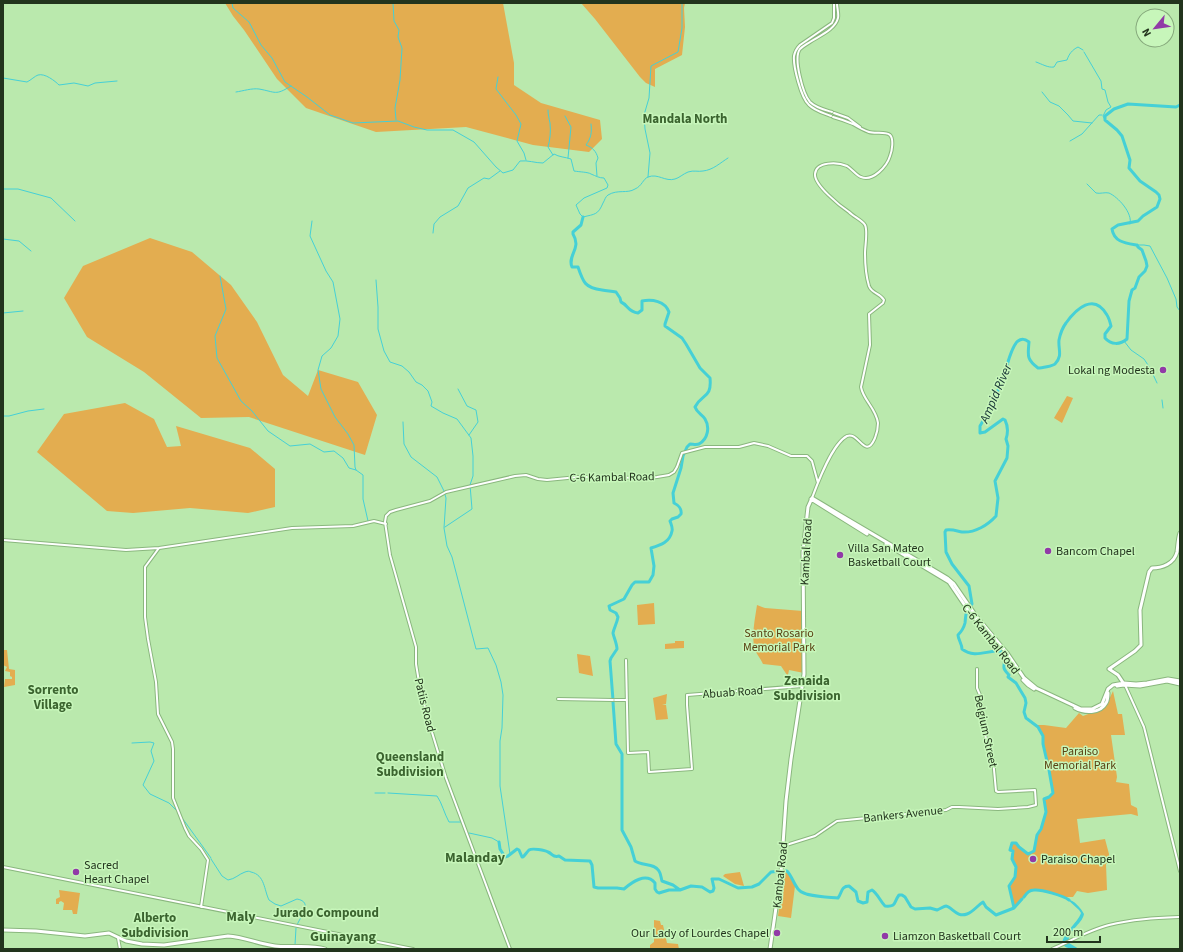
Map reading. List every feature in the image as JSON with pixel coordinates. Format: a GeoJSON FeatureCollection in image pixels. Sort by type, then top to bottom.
{"type":"FeatureCollection","features":[{"type":"Feature","properties":{"kind":"main road","name":"C-6 Kambal Road"},"geometry":{"type":"LineString","coordinates":[[812,498],[947,581],[1032,686],[1080,708],[1089,710],[1102,704],[1111,687],[1168,679],[1180,682]]}},
{"type":"Feature","properties":{"kind":"main road","name":"Kambal Road"},"geometry":{"type":"LineString","coordinates":[[770,949],[780,879],[787,794],[804,674],[803,552],[808,507],[812,498]]}},
{"type":"Feature","properties":{"kind":"main road"},"geometry":{"type":"LineString","coordinates":[[1124,684],[1118,675],[1109,669],[1135,652],[1141,645],[1140,610],[1149,572],[1152,568],[1164,566],[1172,561],[1177,552],[1180,533]]}},
{"type":"Feature","properties":{"kind":"main road"},"geometry":{"type":"LineString","coordinates":[[3,930],[36,931],[85,936],[109,933],[126,941],[164,945],[235,936],[272,946],[319,947],[325,949]]}},
{"type":"Feature","properties":{"kind":"street"},"geometry":{"type":"LineString","coordinates":[[834,3],[834,18],[832,23],[796,49],[794,55],[801,91],[804,99],[812,108],[863,129]]}},
{"type":"Feature","properties":{"kind":"street"},"geometry":{"type":"LineString","coordinates":[[837,3],[838,18],[836,24],[831,29],[803,46],[799,51],[797,56],[803,88],[806,96],[814,105],[848,118],[863,129]]}},
{"type":"Feature","properties":{"kind":"street","name":"Kambal Road"},"geometry":{"type":"LineString","coordinates":[[812,498],[830,457],[840,441],[851,435],[854,436],[863,446],[869,446],[874,441],[878,428],[874,411],[861,387],[870,345],[870,314],[883,303],[884,300],[872,291],[870,287],[866,260],[866,226],[849,213],[823,189],[817,182],[815,175],[818,168],[828,164],[845,166],[860,177],[865,178],[871,177],[878,173],[890,156],[892,138],[888,134],[870,132],[863,129]]}},
{"type":"Feature","properties":{"kind":"street","name":"C-6 Kambal Road"},"geometry":{"type":"LineString","coordinates":[[386,524],[386,516],[390,512],[427,502],[446,492],[501,478],[526,475],[547,480],[578,477],[649,478],[671,474],[677,467],[681,454],[710,446],[739,447],[761,444],[791,456],[809,457],[813,464],[818,484]]}},
{"type":"Feature","properties":{"kind":"street"},"geometry":{"type":"LineString","coordinates":[[3,540],[126,550],[159,548],[292,528],[352,526],[374,521],[386,524]]}},
{"type":"Feature","properties":{"kind":"street","name":"Patiis Road"},"geometry":{"type":"LineString","coordinates":[[386,524],[390,555],[416,647],[416,664],[429,722],[453,799],[510,949]]}},
{"type":"Feature","properties":{"kind":"street"},"geometry":{"type":"LineString","coordinates":[[159,548],[145,566],[145,617],[156,682],[158,714],[172,742],[173,748],[173,798],[189,836],[201,849],[208,860],[201,907]]}},
{"type":"Feature","properties":{"kind":"street"},"geometry":{"type":"LineString","coordinates":[[558,699],[627,700],[626,660]]}},
{"type":"Feature","properties":{"kind":"street","name":"Belgium Street"},"geometry":{"type":"LineString","coordinates":[[977,669],[977,688],[980,695],[986,740],[989,753],[993,759],[996,791],[1035,790],[1036,806],[1028,807]]}},
{"type":"Feature","properties":{"kind":"street"},"geometry":{"type":"LineString","coordinates":[[1124,684],[1144,727],[1180,872]]}},
{"type":"Feature","properties":{"kind":"street","name":"Abuab Road"},"geometry":{"type":"LineString","coordinates":[[627,700],[628,753],[648,752],[649,772],[692,769],[686,705],[687,695],[802,686]]}},
{"type":"Feature","properties":{"kind":"street","name":"Bankers Avenue"},"geometry":{"type":"LineString","coordinates":[[783,846],[815,836],[838,821],[875,816],[946,810],[952,807],[998,809],[1028,807]]}},
{"type":"Feature","properties":{"kind":"street"},"geometry":{"type":"LineString","coordinates":[[3,867],[413,949]]}},
{"type":"Feature","properties":{"kind":"street"},"geometry":{"type":"LineString","coordinates":[[1052,949],[1108,925],[1133,920],[1180,917]]}},
{"type":"Feature","properties":{"kind":"street"},"geometry":{"type":"LineString","coordinates":[[118,938],[120,949]]}},
{"type":"Feature","properties":{"kind":"green space"},"geometry":{"type":"Polygon","coordinates":[[[225,3],[503,3],[514,63],[514,85],[541,103],[600,120],[602,139],[589,152],[533,145],[466,127],[376,132],[306,108],[277,79],[225,3]]]}},
{"type":"Feature","properties":{"kind":"green space"},"geometry":{"type":"Polygon","coordinates":[[[581,3],[685,3],[685,27],[682,55],[655,69],[655,87],[646,83],[581,3]]]}},
{"type":"Feature","properties":{"kind":"green space"},"geometry":{"type":"Polygon","coordinates":[[[150,238],[192,252],[231,285],[257,322],[283,375],[308,396],[318,370],[358,382],[377,415],[365,455],[249,417],[201,418],[144,372],[87,337],[64,298],[83,266],[150,238]]]}},
{"type":"Feature","properties":{"kind":"green space"},"geometry":{"type":"Polygon","coordinates":[[[1067,396],[1073,398],[1062,423],[1054,418],[1067,396]]]}},
{"type":"Feature","properties":{"kind":"green space"},"geometry":{"type":"Polygon","coordinates":[[[125,403],[154,419],[167,447],[181,446],[176,426],[250,448],[275,469],[275,507],[248,513],[190,508],[133,513],[107,511],[37,452],[64,414],[125,403]]]}},
{"type":"Feature","properties":{"kind":"green space"},"geometry":{"type":"Polygon","coordinates":[[[654,603],[655,624],[638,625],[637,605],[654,603]]]}},
{"type":"Feature","properties":{"kind":"green space","name":"Santo Rosario Memorial Park"},"geometry":{"type":"Polygon","coordinates":[[[757,605],[765,608],[803,611],[804,673],[789,670],[787,675],[781,666],[763,664],[755,650],[753,639],[757,605]]]}},
{"type":"Feature","properties":{"kind":"green space"},"geometry":{"type":"Polygon","coordinates":[[[675,641],[684,641],[684,648],[665,649],[665,644],[675,643],[675,641]]]}},
{"type":"Feature","properties":{"kind":"green space"},"geometry":{"type":"Polygon","coordinates":[[[3,650],[7,650],[9,669],[15,670],[15,685],[4,687],[5,679],[12,679],[12,677],[10,676],[10,672],[5,671],[7,667],[3,665],[3,650]]]}},
{"type":"Feature","properties":{"kind":"green space"},"geometry":{"type":"Polygon","coordinates":[[[577,654],[590,656],[593,676],[579,673],[577,654]]]}},
{"type":"Feature","properties":{"kind":"green space","name":"Paraiso Memorial Park"},"geometry":{"type":"Polygon","coordinates":[[[1113,691],[1118,714],[1122,714],[1125,735],[1111,735],[1117,777],[1116,782],[1129,784],[1131,805],[1137,808],[1138,816],[1131,814],[1077,819],[1080,843],[1105,839],[1109,854],[1109,863],[1106,864],[1107,890],[1088,893],[1077,891],[1073,897],[1063,897],[1035,889],[1028,892],[1014,908],[1009,886],[1015,877],[1016,867],[1012,859],[1013,851],[1010,850],[1012,843],[1016,843],[1028,854],[1034,851],[1037,835],[1041,829],[1046,812],[1044,799],[1053,793],[1043,744],[1043,736],[1041,730],[1038,728],[1038,725],[1066,728],[1079,713],[1083,716],[1106,706],[1113,691]]]}},
{"type":"Feature","properties":{"kind":"green space"},"geometry":{"type":"Polygon","coordinates":[[[667,694],[666,704],[662,705],[666,705],[668,719],[656,720],[653,698],[667,694]]]}},
{"type":"Feature","properties":{"kind":"green space"},"geometry":{"type":"Polygon","coordinates":[[[740,872],[744,886],[735,884],[723,876],[725,874],[740,872]]]}},
{"type":"Feature","properties":{"kind":"green space"},"geometry":{"type":"Polygon","coordinates":[[[784,872],[789,874],[795,886],[791,918],[778,916],[784,872]]]}},
{"type":"Feature","properties":{"kind":"green space"},"geometry":{"type":"Polygon","coordinates":[[[59,890],[80,893],[77,914],[73,914],[72,910],[63,910],[64,903],[61,901],[59,904],[56,904],[56,899],[60,897],[59,890]]]}},
{"type":"Feature","properties":{"kind":"green space"},"geometry":{"type":"Polygon","coordinates":[[[654,920],[660,921],[661,925],[663,925],[667,943],[678,944],[679,949],[650,949],[650,945],[654,942],[654,920]]]}},
{"type":"Feature","properties":{"kind":"water"},"geometry":{"type":"Polygon","coordinates":[[[1067,899],[1077,905],[1084,914],[1083,918],[1072,931],[1069,938],[1069,943],[1079,949],[1069,948],[1064,945],[1063,941],[1081,913],[1067,899]]]}},
{"type":"Feature","properties":{"kind":"waterway"},"geometry":{"type":"LineString","coordinates":[[232,3],[233,8],[249,22],[261,45],[272,58],[285,82],[330,115],[353,123],[398,121],[427,130],[453,130],[474,142],[503,173],[513,170],[520,161],[543,163],[554,154],[571,159],[574,171],[588,173],[604,178],[608,185],[607,188],[584,198],[576,205],[583,217],[598,212],[608,195],[615,192],[629,191],[637,188],[648,177],[655,176],[671,180],[688,172],[710,169],[728,158]]}},
{"type":"Feature","properties":{"kind":"waterway"},"geometry":{"type":"LineString","coordinates":[[393,3],[394,21],[399,30],[398,37],[402,48],[400,80],[395,108],[396,120]]}},
{"type":"Feature","properties":{"kind":"waterway"},"geometry":{"type":"LineString","coordinates":[[648,177],[650,153],[644,115],[649,98],[651,66],[678,52],[682,28],[682,3]]}},
{"type":"Feature","properties":{"kind":"waterway"},"geometry":{"type":"LineString","coordinates":[[1036,62],[1054,67],[1057,62],[1067,60],[1071,52],[1076,48],[1078,47],[1083,50]]}},
{"type":"Feature","properties":{"kind":"waterway"},"geometry":{"type":"LineString","coordinates":[[1084,52],[1101,81],[1102,89],[1105,90],[1111,107],[1106,110],[1103,116],[1105,120]]}},
{"type":"Feature","properties":{"kind":"waterway"},"geometry":{"type":"LineString","coordinates":[[3,78],[27,82],[37,76],[44,75],[59,85],[74,83],[88,86],[95,83],[117,81]]}},
{"type":"Feature","properties":{"kind":"waterway"},"geometry":{"type":"LineString","coordinates":[[498,77],[496,89],[521,124],[517,141],[526,160]]}},
{"type":"Feature","properties":{"kind":"waterway"},"geometry":{"type":"LineString","coordinates":[[236,92],[250,89],[278,92],[291,86]]}},
{"type":"Feature","properties":{"kind":"waterway"},"geometry":{"type":"LineString","coordinates":[[1042,92],[1050,102],[1059,106],[1073,121],[1092,123]]}},
{"type":"Feature","properties":{"kind":"waterway","name":"Ampid River"},"geometry":{"type":"LineString","coordinates":[[1014,908],[1009,886],[1015,877],[1016,867],[1012,859],[1013,851],[1010,850],[1012,843],[1016,843],[1028,854],[1034,851],[1037,835],[1041,829],[1046,812],[1044,799],[1053,793],[1043,744],[1043,736],[1038,727],[1026,718],[1024,712],[1026,703],[1025,698],[1016,683],[1008,677],[1009,675],[1004,668],[1004,657],[1001,651],[976,654],[962,649],[958,635],[965,625],[967,611],[972,604],[969,586],[952,564],[946,552],[945,532],[946,530],[962,532],[976,530],[996,516],[998,498],[995,481],[1007,458],[1007,427],[1005,420],[1003,419],[985,432],[980,433],[980,426],[987,414],[1004,375],[1011,352],[1018,341],[1022,339],[1029,342],[1028,350],[1031,362],[1038,368],[1054,365],[1059,358],[1059,340],[1065,325],[1080,308],[1091,304],[1102,308],[1109,319],[1111,326],[1105,334],[1105,338],[1107,340],[1116,343],[1127,339],[1129,301],[1132,290],[1135,288],[1139,277],[1145,271],[1147,266],[1142,250],[1137,245],[1121,241],[1115,237],[1112,229],[1118,225],[1138,221],[1157,207],[1160,199],[1159,195],[1140,181],[1129,168],[1130,160],[1122,136],[1105,120],[1105,116],[1114,109],[1128,104],[1176,107],[1180,105]]}},
{"type":"Feature","properties":{"kind":"waterway"},"geometry":{"type":"LineString","coordinates":[[548,110],[550,123],[550,138],[548,147],[553,155]]}},
{"type":"Feature","properties":{"kind":"waterway"},"geometry":{"type":"LineString","coordinates":[[1070,141],[1082,134],[1099,115],[1102,115]]}},
{"type":"Feature","properties":{"kind":"waterway"},"geometry":{"type":"LineString","coordinates":[[565,116],[571,127],[568,158]]}},
{"type":"Feature","properties":{"kind":"waterway"},"geometry":{"type":"LineString","coordinates":[[591,124],[591,135],[586,145],[594,150],[598,158],[596,163],[597,176]]}},
{"type":"Feature","properties":{"kind":"waterway"},"geometry":{"type":"LineString","coordinates":[[433,233],[434,224],[440,217],[458,206],[468,188],[484,178],[489,179],[500,171]]}},
{"type":"Feature","properties":{"kind":"waterway"},"geometry":{"type":"LineString","coordinates":[[1087,184],[1096,193],[1109,193],[1113,195],[1127,210],[1130,224]]}},
{"type":"Feature","properties":{"kind":"waterway"},"geometry":{"type":"LineString","coordinates":[[3,189],[18,189],[51,198],[75,221]]}},
{"type":"Feature","properties":{"kind":"waterway"},"geometry":{"type":"LineString","coordinates":[[583,217],[581,225],[573,232],[576,244],[571,259],[572,267],[578,267],[581,277],[588,286],[596,289],[616,292],[621,302],[630,310],[638,313],[642,310],[642,301],[650,300],[664,305],[669,312],[665,326],[682,338],[700,368],[710,378],[708,393],[695,407],[707,422],[707,433],[702,442],[699,444],[690,444],[687,447],[683,456],[681,468],[673,493],[674,503],[681,510],[681,514],[670,521],[672,530],[669,538],[662,544],[651,548],[654,566],[653,575],[649,582],[635,582],[624,599],[609,606],[610,610],[616,613],[618,617],[613,633],[617,649],[610,661],[613,700]]}},
{"type":"Feature","properties":{"kind":"waterway"},"geometry":{"type":"LineString","coordinates":[[312,221],[310,236],[326,271],[333,282],[340,319],[338,336],[331,348],[322,356],[318,370],[321,389],[335,417],[348,434],[354,445],[356,470]]}},
{"type":"Feature","properties":{"kind":"waterway"},"geometry":{"type":"LineString","coordinates":[[3,239],[19,241],[31,251]]}},
{"type":"Feature","properties":{"kind":"waterway"},"geometry":{"type":"LineString","coordinates":[[1137,245],[1150,246],[1167,278],[1176,299],[1177,307],[1180,311]]}},
{"type":"Feature","properties":{"kind":"waterway"},"geometry":{"type":"LineString","coordinates":[[220,276],[226,309],[215,336],[217,358],[241,401],[252,411],[268,431],[290,446],[310,444],[324,452],[334,451],[343,458],[349,468],[356,470],[363,475],[363,499],[368,521]]}},
{"type":"Feature","properties":{"kind":"waterway"},"geometry":{"type":"LineString","coordinates":[[376,280],[378,329],[384,351],[390,362],[402,366],[409,372],[416,382],[428,391],[432,402],[431,406],[457,419],[471,438],[473,456],[473,476],[470,485],[472,509],[445,527]]}},
{"type":"Feature","properties":{"kind":"waterway"},"geometry":{"type":"LineString","coordinates":[[3,313],[23,311]]}},
{"type":"Feature","properties":{"kind":"waterway"},"geometry":{"type":"LineString","coordinates":[[1124,341],[1131,350],[1144,359],[1157,383]]}},
{"type":"Feature","properties":{"kind":"waterway"},"geometry":{"type":"LineString","coordinates":[[458,389],[467,406],[476,410],[478,422],[469,435]]}},
{"type":"Feature","properties":{"kind":"waterway"},"geometry":{"type":"LineString","coordinates":[[1162,400],[1163,408]]}},
{"type":"Feature","properties":{"kind":"waterway"},"geometry":{"type":"LineString","coordinates":[[3,416],[44,409]]}},
{"type":"Feature","properties":{"kind":"waterway"},"geometry":{"type":"LineString","coordinates":[[403,422],[404,444],[411,457],[437,477],[444,491],[446,498],[444,528],[447,546],[452,557],[476,649],[488,648],[496,665],[501,682],[503,695],[500,741],[500,786],[510,854]]}},
{"type":"Feature","properties":{"kind":"waterway"},"geometry":{"type":"LineString","coordinates":[[613,702],[616,744],[622,754],[622,830],[631,847],[635,861],[657,868],[660,872],[662,881],[673,885],[680,890]]}},
{"type":"Feature","properties":{"kind":"waterway"},"geometry":{"type":"LineString","coordinates":[[132,743],[154,743],[151,751],[154,761],[143,785],[150,794],[169,803],[178,812]]}},
{"type":"Feature","properties":{"kind":"waterway"},"geometry":{"type":"LineString","coordinates":[[375,793],[385,793]]}},
{"type":"Feature","properties":{"kind":"waterway"},"geometry":{"type":"LineString","coordinates":[[388,793],[437,796],[449,822],[461,822],[460,821]]}},
{"type":"Feature","properties":{"kind":"waterway"},"geometry":{"type":"LineString","coordinates":[[180,815],[211,858]]}},
{"type":"Feature","properties":{"kind":"waterway","name":"Ampid River"},"geometry":{"type":"LineString","coordinates":[[469,833],[492,838],[499,842]]}},
{"type":"Feature","properties":{"kind":"waterway","name":"Ampid River"},"geometry":{"type":"LineString","coordinates":[[499,842],[500,849],[505,857],[517,849],[522,857],[529,850],[536,849],[546,851],[565,860],[590,861],[592,865],[594,887],[598,888],[624,889],[639,879],[647,878],[655,883],[655,889],[659,893],[669,890],[680,890],[691,886],[702,887],[710,892],[713,891],[714,888],[712,879],[719,879],[738,888],[752,887],[759,884],[771,872],[781,871]]}},
{"type":"Feature","properties":{"kind":"waterway"},"geometry":{"type":"LineString","coordinates":[[211,859],[222,876],[228,880],[233,879],[247,871],[259,876],[262,880],[269,900],[275,904],[281,906],[297,899],[305,903],[303,914],[297,925]]}},
{"type":"Feature","properties":{"kind":"waterway","name":"Ampid River"},"geometry":{"type":"LineString","coordinates":[[784,871],[789,873],[799,890],[806,894],[838,898],[843,888],[849,886],[856,892],[858,901],[863,903],[867,902],[868,892],[872,890],[876,893],[885,906],[893,905],[899,895],[902,895],[911,907],[915,909],[930,908],[937,910],[946,906],[960,915],[971,912],[983,902],[986,907],[996,915],[1014,908],[1022,899]]}},
{"type":"Feature","properties":{"kind":"waterway","name":"Ampid River"},"geometry":{"type":"LineString","coordinates":[[1024,897],[1029,891],[1037,890],[1052,893],[1069,900]]}},
{"type":"Feature","properties":{"kind":"waterway"},"geometry":{"type":"LineString","coordinates":[[295,945],[296,928]]}},
{"type":"Feature","properties":{"kind":"place","name":"Lokal ng Modesta"},"geometry":{"type":"Point","coordinates":[1163,370]}},
{"type":"Feature","properties":{"kind":"place","name":"Bancom Chapel"},"geometry":{"type":"Point","coordinates":[1048,551]}},
{"type":"Feature","properties":{"kind":"place","name":"Villa San Mateo Basketball Court"},"geometry":{"type":"Point","coordinates":[840,555]}},
{"type":"Feature","properties":{"kind":"place","name":"Paraiso Chapel"},"geometry":{"type":"Point","coordinates":[1033,859]}},
{"type":"Feature","properties":{"kind":"place","name":"Sacred Heart Chapel"},"geometry":{"type":"Point","coordinates":[76,872]}},
{"type":"Feature","properties":{"kind":"place","name":"Our Lady of Lourdes Chapel"},"geometry":{"type":"Point","coordinates":[777,933]}},
{"type":"Feature","properties":{"kind":"place","name":"Liamzon Basketball Court"},"geometry":{"type":"Point","coordinates":[885,936]}},
{"type":"Feature","properties":{"kind":"district","name":"Mandala North"},"geometry":{"type":"Point","coordinates":[685,118]}},
{"type":"Feature","properties":{"kind":"district","name":"Zenaida Subdivision"},"geometry":{"type":"Point","coordinates":[807,688]}},
{"type":"Feature","properties":{"kind":"district","name":"Sorrento Village"},"geometry":{"type":"Point","coordinates":[53,696]}},
{"type":"Feature","properties":{"kind":"district","name":"Queensland Subdivision"},"geometry":{"type":"Point","coordinates":[410,764]}},
{"type":"Feature","properties":{"kind":"district","name":"Malanday"},"geometry":{"type":"Point","coordinates":[475,857]}},
{"type":"Feature","properties":{"kind":"district","name":"Jurado Compound"},"geometry":{"type":"Point","coordinates":[326,912]}},
{"type":"Feature","properties":{"kind":"district","name":"Maly"},"geometry":{"type":"Point","coordinates":[241,916]}},
{"type":"Feature","properties":{"kind":"district","name":"Alberto Subdivision"},"geometry":{"type":"Point","coordinates":[155,924]}},
{"type":"Feature","properties":{"kind":"district","name":"Guinayang"},"geometry":{"type":"Point","coordinates":[343,936]}}]}
